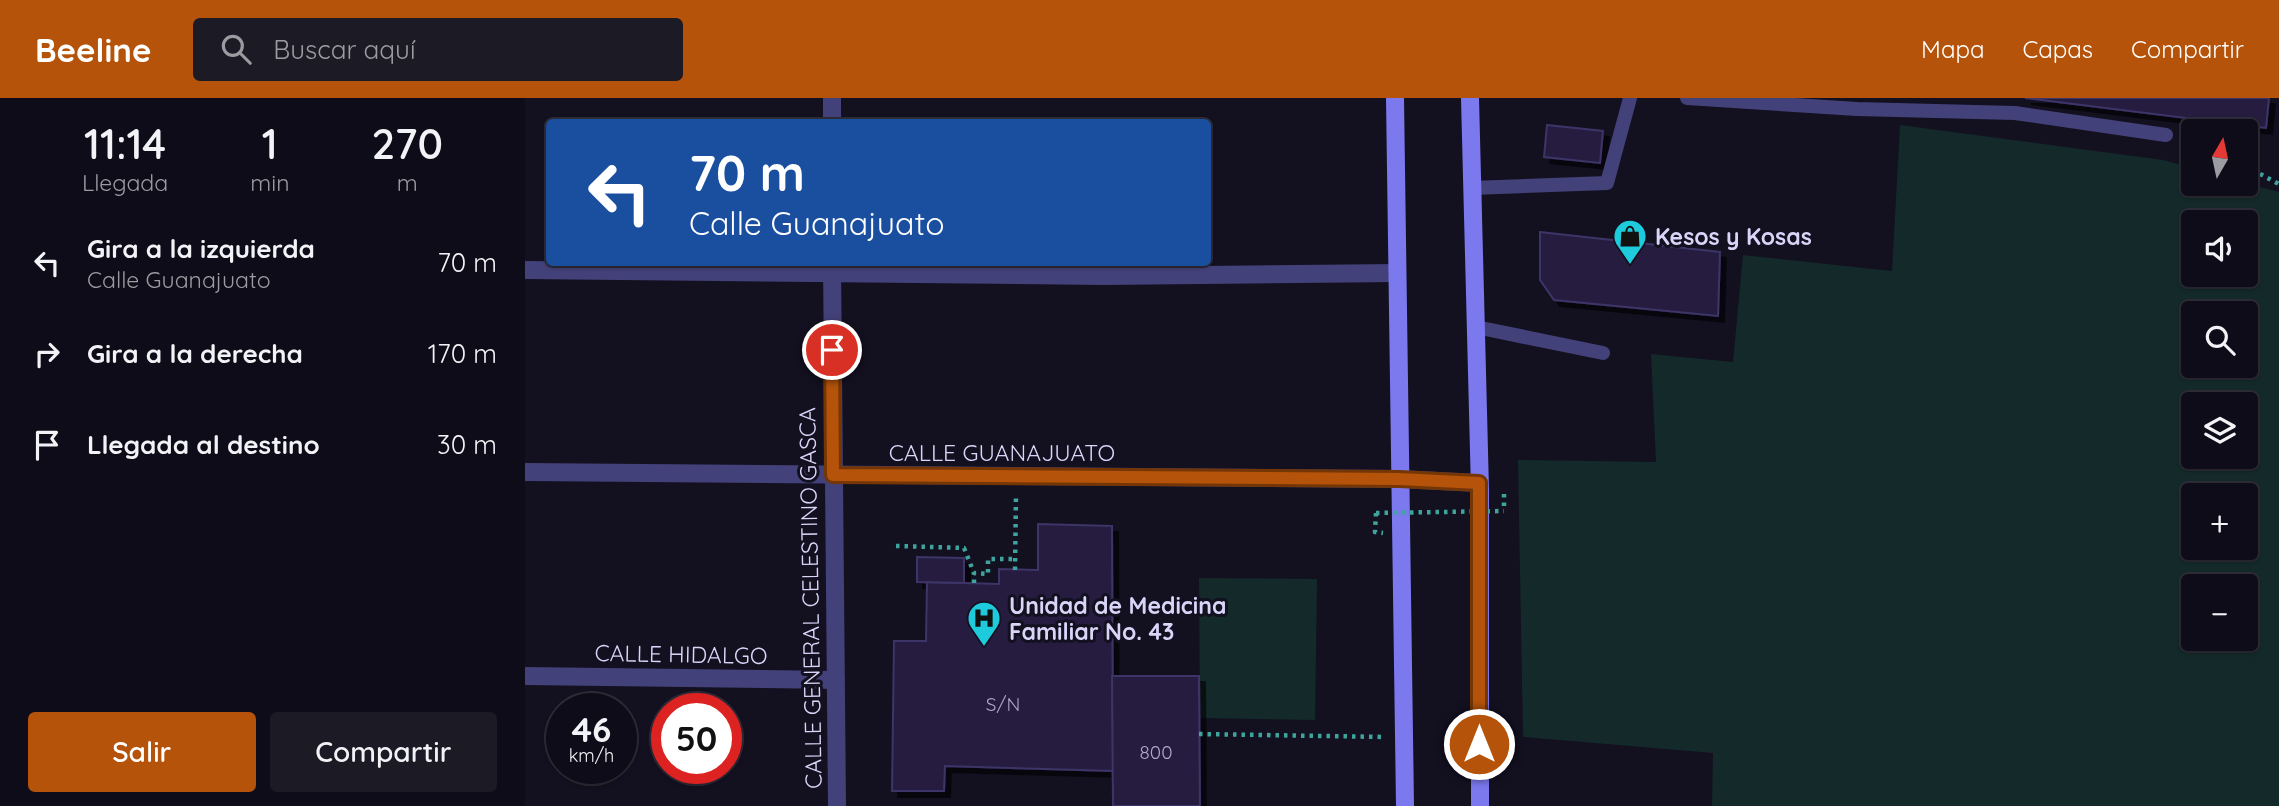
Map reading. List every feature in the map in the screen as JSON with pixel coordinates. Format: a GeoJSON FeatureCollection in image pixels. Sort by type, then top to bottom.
{"type":"FeatureCollection","features":[{"type":"Feature","properties":{"kind":"main road"},"geometry":{"type":"LineString","coordinates":[[1395,98],[1405,806]]}},
{"type":"Feature","properties":{"kind":"main road"},"geometry":{"type":"LineString","coordinates":[[1470,98],[1479,483],[1480,806]]}},
{"type":"Feature","properties":{"kind":"street"},"geometry":{"type":"LineString","coordinates":[[832,98],[832,119]]}},
{"type":"Feature","properties":{"kind":"street"},"geometry":{"type":"LineString","coordinates":[[525,270],[832,268],[1105,276],[1397,274]]}},
{"type":"Feature","properties":{"kind":"street","name":"CALLE GENERAL CELESTINO GASCA"},"geometry":{"type":"LineString","coordinates":[[832,268],[837,806]]}},
{"type":"Feature","properties":{"kind":"street","name":"CALLE GUANAJUATO"},"geometry":{"type":"LineString","coordinates":[[525,472],[1399,479],[1479,483]]}},
{"type":"Feature","properties":{"kind":"street","name":"CALLE HIDALGO"},"geometry":{"type":"LineString","coordinates":[[525,676],[836,680]]}},
{"type":"Feature","properties":{"kind":"lane"},"geometry":{"type":"LineString","coordinates":[[1471,188],[1607,183],[1630,98]]}},
{"type":"Feature","properties":{"kind":"lane"},"geometry":{"type":"LineString","coordinates":[[1688,98],[1789,106],[2015,113],[2166,135]]}},
{"type":"Feature","properties":{"kind":"lane"},"geometry":{"type":"LineString","coordinates":[[1476,327],[1603,353]]}},
{"type":"Feature","properties":{"kind":"path"},"geometry":{"type":"LineString","coordinates":[[2258,173],[2279,184]]}},
{"type":"Feature","properties":{"kind":"path"},"geometry":{"type":"LineString","coordinates":[[1015,570],[1016,477]]}},
{"type":"Feature","properties":{"kind":"path"},"geometry":{"type":"LineString","coordinates":[[1376,513],[1504,511],[1504,489]]}},
{"type":"Feature","properties":{"kind":"path"},"geometry":{"type":"LineString","coordinates":[[896,546],[964,548],[974,573],[974,583]]}},
{"type":"Feature","properties":{"kind":"path"},"geometry":{"type":"LineString","coordinates":[[974,573],[988,574],[988,559],[1015,559]]}},
{"type":"Feature","properties":{"kind":"path"},"geometry":{"type":"LineString","coordinates":[[1199,734],[1404,737]]}},
{"type":"Feature","properties":{"kind":"green space"},"geometry":{"type":"Polygon","coordinates":[[[1900,125],[2163,160],[2181,165],[2181,196],[2258,196],[2258,186],[2279,192],[2279,806],[1712,806],[1713,753],[1523,737],[1518,460],[1656,462],[1651,354],[1733,362],[1743,255],[1892,271],[1900,125]]]}},
{"type":"Feature","properties":{"kind":"green space"},"geometry":{"type":"Polygon","coordinates":[[[1199,578],[1317,579],[1315,720],[1200,718],[1199,578]]]}},
{"type":"Feature","properties":{"kind":"building"},"geometry":{"type":"Polygon","coordinates":[[[2025,98],[2269,98],[2266,128],[2258,127],[2258,119],[2194,119],[2025,98]]]}},
{"type":"Feature","properties":{"kind":"building"},"geometry":{"type":"Polygon","coordinates":[[[1547,125],[1603,131],[1600,163],[1544,157],[1547,125]]]}},
{"type":"Feature","properties":{"kind":"building","name":"Kesos y Kosas"},"geometry":{"type":"Polygon","coordinates":[[[1540,232],[1720,252],[1718,316],[1554,300],[1540,280],[1540,232]]]}},
{"type":"Feature","properties":{"kind":"building"},"geometry":{"type":"Polygon","coordinates":[[[1038,524],[1112,526],[1113,771],[945,766],[944,791],[892,791],[894,641],[926,641],[927,582],[999,584],[999,569],[1038,570],[1038,524]]]}},
{"type":"Feature","properties":{"kind":"building"},"geometry":{"type":"Polygon","coordinates":[[[917,557],[964,558],[964,583],[917,582],[917,557]]]}},
{"type":"Feature","properties":{"kind":"building"},"geometry":{"type":"Polygon","coordinates":[[[1112,676],[1199,676],[1200,806],[1113,806],[1112,676]]]}},
{"type":"Feature","properties":{"kind":"place","name":"Kesos y Kosas"},"geometry":{"type":"Point","coordinates":[1630,266]}},
{"type":"Feature","properties":{"kind":"place","name":"Unidad de Medicina Familiar No. 43"},"geometry":{"type":"Point","coordinates":[984,648]}},
{"type":"Feature","properties":{"kind":"route"},"geometry":{"type":"LineString","coordinates":[[832,350],[833,475],[1399,479],[1479,483],[1479,744]]}}]}
